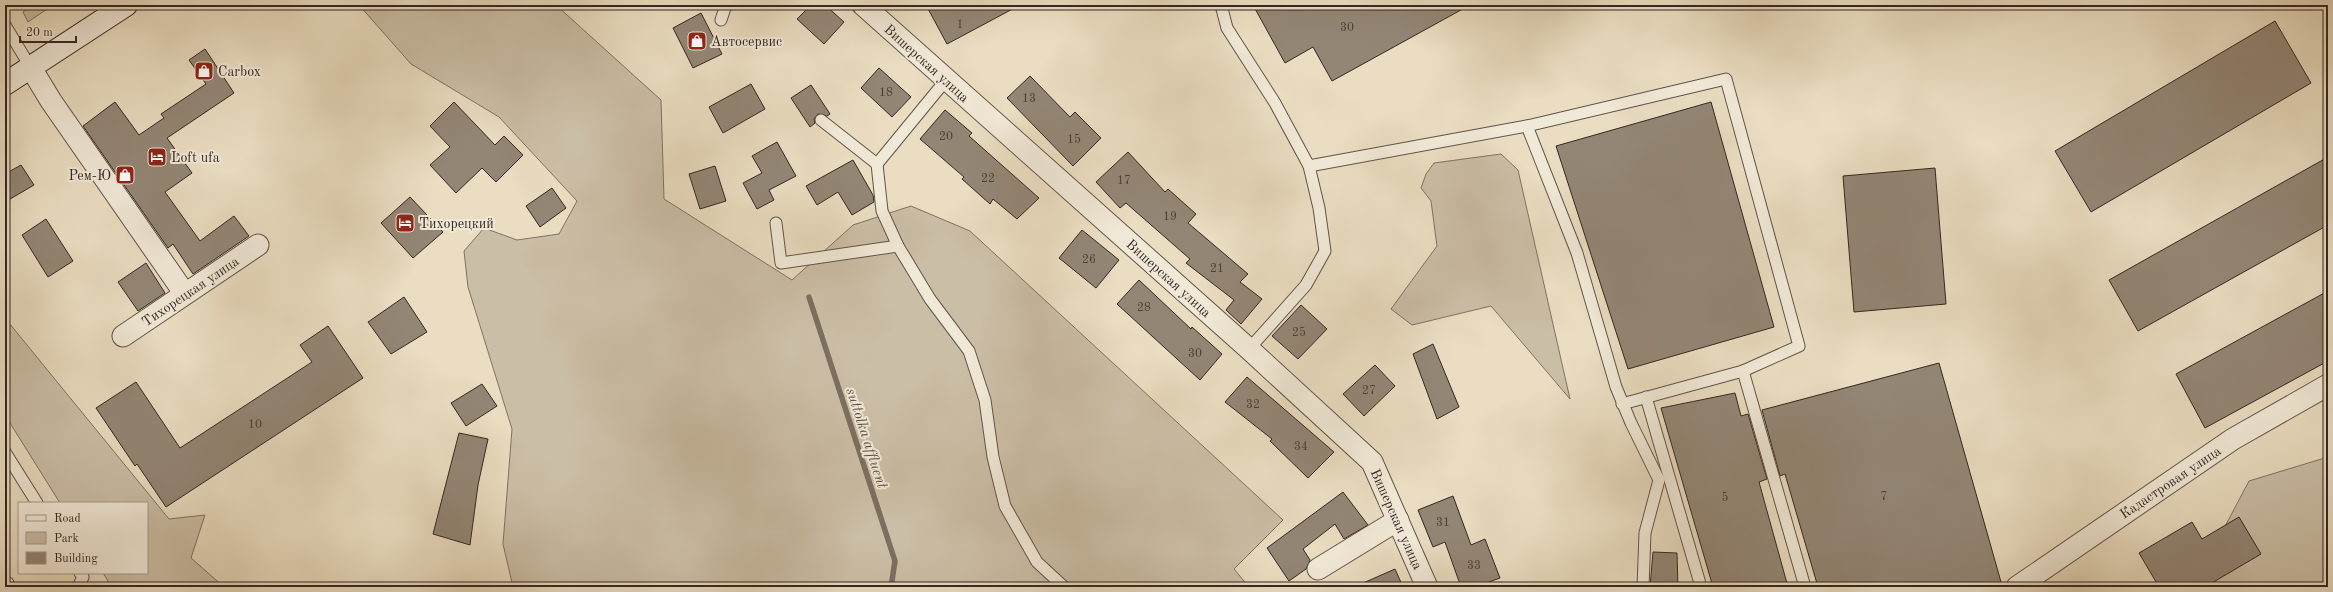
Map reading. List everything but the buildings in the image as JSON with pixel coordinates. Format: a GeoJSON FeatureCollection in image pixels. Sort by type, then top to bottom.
{"type":"FeatureCollection","features":[{"type":"Feature","properties":{"kind":"main road"},"geometry":{"type":"LineString","coordinates":[[5,84],[126,5]]}},
{"type":"Feature","properties":{"kind":"street","name":"Вишерская улица"},"geometry":{"type":"LineString","coordinates":[[863,5],[1249,349],[1372,462],[1427,587]]}},
{"type":"Feature","properties":{"kind":"street"},"geometry":{"type":"LineString","coordinates":[[31,68],[51,101],[185,294]]}},
{"type":"Feature","properties":{"kind":"street","name":"Тихорецкая улица"},"geometry":{"type":"LineString","coordinates":[[123,336],[258,245]]}},
{"type":"Feature","properties":{"kind":"street","name":"Кадастровая улица"},"geometry":{"type":"LineString","coordinates":[[2017,587],[2233,439],[2328,385]]}},
{"type":"Feature","properties":{"kind":"street"},"geometry":{"type":"LineString","coordinates":[[1318,569],[1398,520]]}},
{"type":"Feature","properties":{"kind":"lane"},"geometry":{"type":"LineString","coordinates":[[721,20],[726,5]]}},
{"type":"Feature","properties":{"kind":"lane"},"geometry":{"type":"LineString","coordinates":[[1221,5],[1227,28],[1275,103],[1309,166],[1319,208],[1325,250],[1306,285],[1249,349]]}},
{"type":"Feature","properties":{"kind":"lane"},"geometry":{"type":"LineString","coordinates":[[5,26],[31,68]]}},
{"type":"Feature","properties":{"kind":"lane"},"geometry":{"type":"LineString","coordinates":[[1309,166],[1527,126],[1726,79],[1798,346],[1743,371],[1622,404]]}},
{"type":"Feature","properties":{"kind":"lane"},"geometry":{"type":"LineString","coordinates":[[946,80],[878,164],[882,211],[898,246],[930,299],[969,350],[985,400],[993,457],[1005,506],[1037,562],[1064,587]]}},
{"type":"Feature","properties":{"kind":"lane"},"geometry":{"type":"LineString","coordinates":[[821,120],[878,164]]}},
{"type":"Feature","properties":{"kind":"lane"},"geometry":{"type":"LineString","coordinates":[[1527,126],[1577,253],[1622,404],[1659,480],[1645,533],[1643,587]]}},
{"type":"Feature","properties":{"kind":"lane"},"geometry":{"type":"LineString","coordinates":[[776,223],[781,263],[898,246]]}},
{"type":"Feature","properties":{"kind":"lane"},"geometry":{"type":"LineString","coordinates":[[1743,371],[1805,587]]}},
{"type":"Feature","properties":{"kind":"lane"},"geometry":{"type":"LineString","coordinates":[[1646,397],[1701,587]]}},
{"type":"Feature","properties":{"kind":"lane"},"geometry":{"type":"LineString","coordinates":[[5,452],[36,502]]}},
{"type":"Feature","properties":{"kind":"lane"},"geometry":{"type":"LineString","coordinates":[[78,587],[83,577],[81,574]]}},
{"type":"Feature","properties":{"kind":"green space"},"geometry":{"type":"Polygon","coordinates":[[[34,5],[53,5],[28,22],[23,12],[34,5]]]}},
{"type":"Feature","properties":{"kind":"green space"},"geometry":{"type":"Polygon","coordinates":[[[359,5],[556,5],[661,100],[664,199],[792,280],[853,225],[911,206],[970,231],[1283,520],[1234,569],[1249,587],[513,587],[503,544],[512,429],[468,287],[464,251],[484,228],[517,240],[559,234],[577,201],[499,117],[411,64],[359,5]]]}},
{"type":"Feature","properties":{"kind":"green space"},"geometry":{"type":"Polygon","coordinates":[[[1501,154],[1518,170],[1570,399],[1491,306],[1412,325],[1391,309],[1437,246],[1431,201],[1421,188],[1426,174],[1434,163],[1501,154]]]}},
{"type":"Feature","properties":{"kind":"green space"},"geometry":{"type":"Polygon","coordinates":[[[5,318],[169,519],[205,515],[191,558],[224,587],[107,587],[108,581],[104,574],[148,574],[148,502],[59,502],[5,415],[5,318]]]}},
{"type":"Feature","properties":{"kind":"green space"},"geometry":{"type":"Polygon","coordinates":[[[2328,457],[2328,587],[2197,587],[2212,551],[2249,481],[2328,457]]]}},
{"type":"Feature","properties":{"kind":"waterway","name":"suttolka affluent"},"geometry":{"type":"LineString","coordinates":[[809,297],[895,561],[891,587]]}},
{"type":"Feature","properties":{"kind":"place","name":"Автосервис"},"geometry":{"type":"Point","coordinates":[697,41]}},
{"type":"Feature","properties":{"kind":"place","name":"Carbox"},"geometry":{"type":"Point","coordinates":[204,71]}},
{"type":"Feature","properties":{"kind":"place","name":"Loft ufa"},"geometry":{"type":"Point","coordinates":[157,157]}},
{"type":"Feature","properties":{"kind":"place","name":"Рем-Ю"},"geometry":{"type":"Point","coordinates":[125,175]}},
{"type":"Feature","properties":{"kind":"place","name":"Тихорецкий"},"geometry":{"type":"Point","coordinates":[405,223]}}]}
